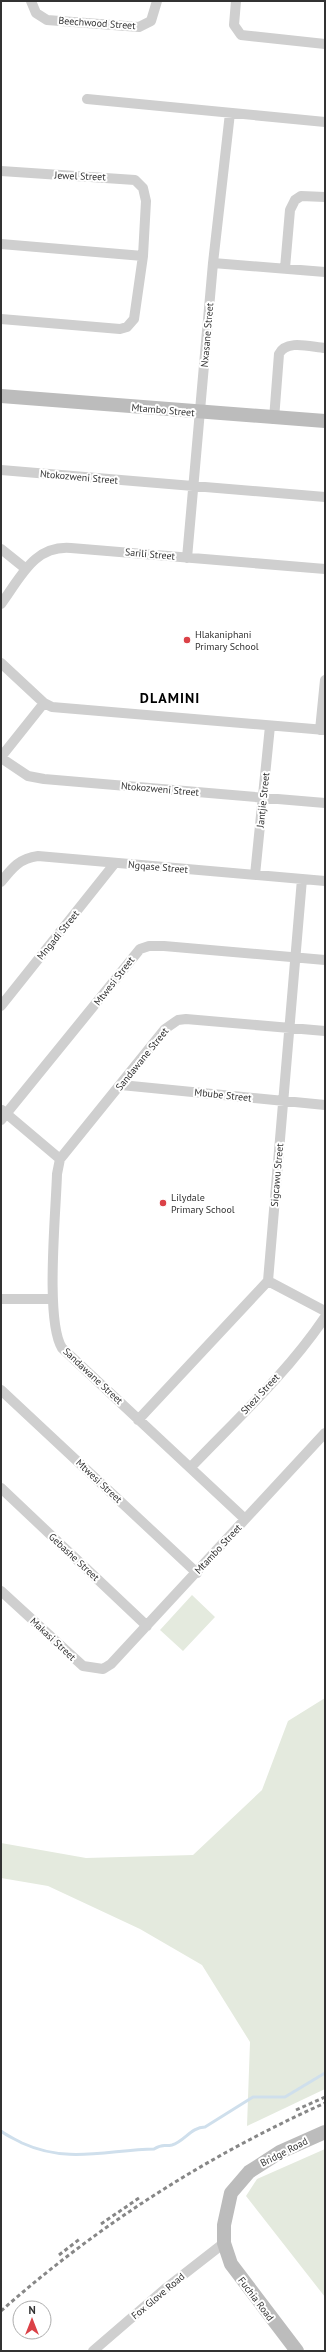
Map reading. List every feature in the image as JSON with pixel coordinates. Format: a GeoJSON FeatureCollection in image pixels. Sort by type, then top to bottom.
{"type":"FeatureCollection","features":[{"type":"Feature","properties":{"kind":"street","name":"Beechwood Street"},"geometry":{"type":"LineString","coordinates":[[31,1],[36,13],[47,20],[139,26],[151,20],[157,1]]}},
{"type":"Feature","properties":{"kind":"street"},"geometry":{"type":"LineString","coordinates":[[236,1],[234,25],[241,35],[325,44]]}},
{"type":"Feature","properties":{"kind":"street"},"geometry":{"type":"LineString","coordinates":[[87,99],[325,122]]}},
{"type":"Feature","properties":{"kind":"street","name":"Nxasane Street"},"geometry":{"type":"LineString","coordinates":[[188,558],[213,263],[230,113]]}},
{"type":"Feature","properties":{"kind":"street","name":"Jewel Street"},"geometry":{"type":"LineString","coordinates":[[1,171],[135,180],[143,188],[146,201],[143,256]]}},
{"type":"Feature","properties":{"kind":"street"},"geometry":{"type":"LineString","coordinates":[[285,268],[290,210],[292,203],[301,196],[325,197]]}},
{"type":"Feature","properties":{"kind":"street"},"geometry":{"type":"LineString","coordinates":[[1,244],[143,256],[134,319],[124,328],[1,319]]}},
{"type":"Feature","properties":{"kind":"street"},"geometry":{"type":"LineString","coordinates":[[213,263],[325,272]]}},
{"type":"Feature","properties":{"kind":"street"},"geometry":{"type":"LineString","coordinates":[[274,419],[279,354],[281,349],[288,345],[325,348]]}},
{"type":"Feature","properties":{"kind":"street","name":"Mtambo Street"},"geometry":{"type":"LineString","coordinates":[[1,396],[325,422]]}},
{"type":"Feature","properties":{"kind":"street","name":"Ntokozweni Street"},"geometry":{"type":"LineString","coordinates":[[1,470],[325,497]]}},
{"type":"Feature","properties":{"kind":"street","name":"Sarili Street"},"geometry":{"type":"LineString","coordinates":[[1,604],[26,569],[46,550],[62,547],[325,569]]}},
{"type":"Feature","properties":{"kind":"street"},"geometry":{"type":"LineString","coordinates":[[1,549],[26,569]]}},
{"type":"Feature","properties":{"kind":"street"},"geometry":{"type":"LineString","coordinates":[[1,663],[44,703],[52,707],[322,730],[325,680]]}},
{"type":"Feature","properties":{"kind":"street"},"geometry":{"type":"LineString","coordinates":[[1,757],[44,703]]}},
{"type":"Feature","properties":{"kind":"street","name":"Jantjie Street"},"geometry":{"type":"LineString","coordinates":[[256,875],[270,726]]}},
{"type":"Feature","properties":{"kind":"street","name":"Ntokozweni Street"},"geometry":{"type":"LineString","coordinates":[[1,757],[17,770],[35,778],[325,803]]}},
{"type":"Feature","properties":{"kind":"street","name":"Ngqase Street"},"geometry":{"type":"LineString","coordinates":[[1,882],[17,864],[29,857],[325,881]]}},
{"type":"Feature","properties":{"kind":"street","name":"Mngadi Street"},"geometry":{"type":"LineString","coordinates":[[1,1006],[115,863]]}},
{"type":"Feature","properties":{"kind":"street","name":"Sigcawu Street"},"geometry":{"type":"LineString","coordinates":[[268,1281],[283,1101],[291,1028],[302,879]]}},
{"type":"Feature","properties":{"kind":"street","name":"Mtwesi Street"},"geometry":{"type":"LineString","coordinates":[[3,1114],[140,949],[149,946],[164,946],[325,960]]}},
{"type":"Feature","properties":{"kind":"street","name":"Sandawane Street"},"geometry":{"type":"LineString","coordinates":[[245,1519],[62,1348],[56,1334],[53,1299],[57,1174],[60,1159],[165,1029],[178,1020],[291,1028],[325,1032]]}},
{"type":"Feature","properties":{"kind":"street","name":"Mbube Street"},"geometry":{"type":"LineString","coordinates":[[121,1085],[325,1104]]}},
{"type":"Feature","properties":{"kind":"street"},"geometry":{"type":"LineString","coordinates":[[3,1114],[60,1159]]}},
{"type":"Feature","properties":{"kind":"street"},"geometry":{"type":"LineString","coordinates":[[138,1420],[268,1281],[325,1311]]}},
{"type":"Feature","properties":{"kind":"street"},"geometry":{"type":"LineString","coordinates":[[1,1299],[53,1299]]}},
{"type":"Feature","properties":{"kind":"street","name":"Shezi Street"},"geometry":{"type":"LineString","coordinates":[[191,1467],[288,1364],[310,1339],[325,1317]]}},
{"type":"Feature","properties":{"kind":"street","name":"Mtwesi Street"},"geometry":{"type":"LineString","coordinates":[[1,1390],[197,1573]]}},
{"type":"Feature","properties":{"kind":"street","name":"Mtambo Street"},"geometry":{"type":"LineString","coordinates":[[111,1664],[197,1573],[325,1433]]}},
{"type":"Feature","properties":{"kind":"street","name":"Gebashe Street"},"geometry":{"type":"LineString","coordinates":[[1,1488],[147,1626]]}},
{"type":"Feature","properties":{"kind":"street","name":"Makasi Street"},"geometry":{"type":"LineString","coordinates":[[1,1591],[83,1666],[103,1669],[111,1664]]}},
{"type":"Feature","properties":{"kind":"street","name":"Bridge Road"},"geometry":{"type":"LineString","coordinates":[[224,2243],[224,2225],[228,2203],[231,2193],[241,2179],[267,2160],[325,2132]]}},
{"type":"Feature","properties":{"kind":"street","name":"Fox Glove Road"},"geometry":{"type":"LineString","coordinates":[[93,2351],[165,2289],[224,2243]]}},
{"type":"Feature","properties":{"kind":"street","name":"Fuchia Road"},"geometry":{"type":"LineString","coordinates":[[224,2243],[231,2264],[239,2278],[296,2351]]}},
{"type":"Feature","properties":{"kind":"shaded area"},"geometry":{"type":"Polygon","coordinates":[[[192,1595],[215,1617],[183,1651],[160,1630],[192,1595]]]}},
{"type":"Feature","properties":{"kind":"shaded area"},"geometry":{"type":"Polygon","coordinates":[[[325,1698],[325,2089],[247,2126],[250,2042],[202,1965],[140,1929],[48,1886],[1,1878],[1,1843],[86,1858],[193,1855],[262,1790],[288,1721],[325,1698]]]}},
{"type":"Feature","properties":{"kind":"shaded area"},"geometry":{"type":"Polygon","coordinates":[[[325,2149],[325,2297],[246,2196],[257,2179],[325,2149]]]}},
{"type":"Feature","properties":{"kind":"waterway"},"geometry":{"type":"LineString","coordinates":[[1,2131],[22,2143],[55,2153],[88,2154],[154,2149],[160,2146],[169,2146],[177,2143],[196,2129],[205,2127],[253,2097],[285,2097],[325,2073]]}},
{"type":"Feature","properties":{"kind":"railway"},"geometry":{"type":"LineString","coordinates":[[296,2110],[325,2097]]}},
{"type":"Feature","properties":{"kind":"railway"},"geometry":{"type":"LineString","coordinates":[[1,2311],[76,2250],[115,2221],[155,2195],[196,2169],[238,2146],[325,2103]]}},
{"type":"Feature","properties":{"kind":"railway"},"geometry":{"type":"LineString","coordinates":[[101,2224],[139,2198]]}},
{"type":"Feature","properties":{"kind":"railway"},"geometry":{"type":"LineString","coordinates":[[59,2255],[81,2238]]}},
{"type":"Feature","properties":{"kind":"place","name":"Hlakaniphani Primary School"},"geometry":{"type":"Point","coordinates":[187,640]}},
{"type":"Feature","properties":{"kind":"place","name":"Lilydale Primary School"},"geometry":{"type":"Point","coordinates":[163,1203]}},
{"type":"Feature","properties":{"kind":"district","name":"DLAMINI"},"geometry":{"type":"Point","coordinates":[170,698]}}]}
